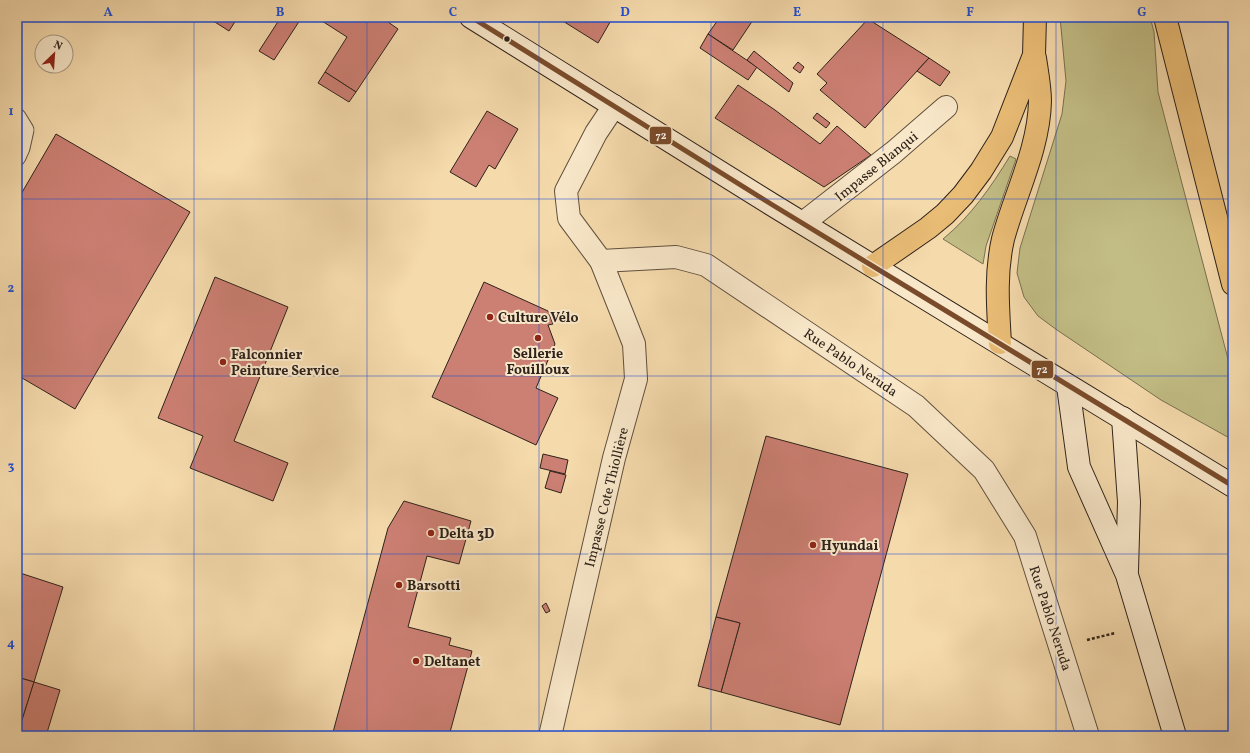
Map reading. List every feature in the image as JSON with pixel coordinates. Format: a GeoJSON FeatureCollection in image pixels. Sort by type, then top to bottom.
{"type":"FeatureCollection","features":[{"type":"Feature","properties":{"kind":"highway"},"geometry":{"type":"LineString","coordinates":[[1000,343],[998,272],[1004,239],[1028,165],[1036,132],[1040,100],[1034,55],[1035,17]]}},
{"type":"Feature","properties":{"kind":"highway"},"geometry":{"type":"LineString","coordinates":[[1165,17],[1233,284]]}},
{"type":"Feature","properties":{"kind":"highway"},"geometry":{"type":"LineString","coordinates":[[873,266],[928,228],[945,214],[963,195],[981,171],[1002,137],[1034,55]]}},
{"type":"Feature","properties":{"kind":"street"},"geometry":{"type":"LineString","coordinates":[[471,17],[803,223],[1233,486]]}},
{"type":"Feature","properties":{"kind":"street"},"geometry":{"type":"LineString","coordinates":[[600,261],[569,218],[566,191],[596,133],[614,106]]}},
{"type":"Feature","properties":{"kind":"street","name":"Impasse Blanqui"},"geometry":{"type":"LineString","coordinates":[[803,223],[894,152],[946,107]]}},
{"type":"Feature","properties":{"kind":"street","name":"Rue Pablo Neruda"},"geometry":{"type":"LineString","coordinates":[[600,261],[676,257],[706,265],[916,406],[984,470],[1025,536],[1088,736]]}},
{"type":"Feature","properties":{"kind":"street","name":"Impasse Cote Thiollière"},"geometry":{"type":"LineString","coordinates":[[550,736],[614,458],[636,379],[634,344],[600,261]]}},
{"type":"Feature","properties":{"kind":"street"},"geometry":{"type":"LineString","coordinates":[[1068,386],[1079,467],[1126,575],[1175,736]]}},
{"type":"Feature","properties":{"kind":"street"},"geometry":{"type":"LineString","coordinates":[[1123,418],[1129,502],[1126,575]]}},
{"type":"Feature","properties":{"kind":"lane"},"geometry":{"type":"LineString","coordinates":[[17,117],[25,130],[21,148],[17,157]]}},
{"type":"Feature","properties":{"kind":"path"},"geometry":{"type":"LineString","coordinates":[[1060,646],[1143,627]]}},
{"type":"Feature","properties":{"kind":"shaded area"},"geometry":{"type":"Polygon","coordinates":[[[1060,17],[1150,17],[1154,32],[1158,92],[1233,378],[1233,440],[1161,400],[1057,330],[1038,316],[1024,297],[1017,273],[1020,248],[1062,114],[1066,81],[1060,17]]]}},
{"type":"Feature","properties":{"kind":"shaded area"},"geometry":{"type":"Polygon","coordinates":[[[1010,156],[1016,159],[986,246],[983,264],[943,239],[963,221],[980,200],[1010,156]]]}},
{"type":"Feature","properties":{"kind":"building"},"geometry":{"type":"Polygon","coordinates":[[[207,17],[238,17],[229,31],[207,17]]]}},
{"type":"Feature","properties":{"kind":"building"},"geometry":{"type":"Polygon","coordinates":[[[281,17],[302,17],[274,60],[259,51],[281,17]]]}},
{"type":"Feature","properties":{"kind":"building"},"geometry":{"type":"Polygon","coordinates":[[[324,17],[381,17],[398,29],[356,92],[325,72],[347,37],[322,21],[324,17]]]}},
{"type":"Feature","properties":{"kind":"building"},"geometry":{"type":"Polygon","coordinates":[[[556,17],[569,17],[566,23],[556,17]]]}},
{"type":"Feature","properties":{"kind":"building"},"geometry":{"type":"Polygon","coordinates":[[[569,17],[613,17],[598,43],[566,23],[569,17]]]}},
{"type":"Feature","properties":{"kind":"building"},"geometry":{"type":"Polygon","coordinates":[[[720,17],[755,17],[733,50],[708,34],[720,17]]]}},
{"type":"Feature","properties":{"kind":"building"},"geometry":{"type":"Polygon","coordinates":[[[868,19],[929,58],[865,128],[820,90],[827,83],[817,74],[868,19]]]}},
{"type":"Feature","properties":{"kind":"building"},"geometry":{"type":"Polygon","coordinates":[[[708,34],[757,67],[748,80],[700,48],[708,34]]]}},
{"type":"Feature","properties":{"kind":"building"},"geometry":{"type":"Polygon","coordinates":[[[754,51],[793,83],[789,92],[747,60],[754,51]]]}},
{"type":"Feature","properties":{"kind":"building"},"geometry":{"type":"Polygon","coordinates":[[[929,58],[950,72],[940,86],[917,71],[929,58]]]}},
{"type":"Feature","properties":{"kind":"building"},"geometry":{"type":"Polygon","coordinates":[[[798,62],[804,67],[800,73],[793,68],[798,62]]]}},
{"type":"Feature","properties":{"kind":"building"},"geometry":{"type":"Polygon","coordinates":[[[325,72],[356,92],[349,102],[318,83],[325,72]]]}},
{"type":"Feature","properties":{"kind":"building"},"geometry":{"type":"Polygon","coordinates":[[[738,85],[775,110],[820,144],[837,126],[871,155],[824,187],[715,118],[738,85]]]}},
{"type":"Feature","properties":{"kind":"building"},"geometry":{"type":"Polygon","coordinates":[[[487,111],[518,129],[495,169],[489,165],[476,187],[450,172],[487,111]]]}},
{"type":"Feature","properties":{"kind":"building"},"geometry":{"type":"Polygon","coordinates":[[[817,113],[830,123],[826,128],[813,118],[817,113]]]}},
{"type":"Feature","properties":{"kind":"building"},"geometry":{"type":"Polygon","coordinates":[[[56,134],[190,212],[75,409],[17,375],[17,201],[56,134]]]}},
{"type":"Feature","properties":{"kind":"building","name":"Falconnier Peinture Service"},"geometry":{"type":"Polygon","coordinates":[[[215,277],[288,307],[234,441],[288,463],[273,501],[190,468],[203,436],[158,418],[215,277]]]}},
{"type":"Feature","properties":{"kind":"building"},"geometry":{"type":"Polygon","coordinates":[[[484,282],[548,311],[553,324],[548,325],[555,344],[536,388],[558,398],[536,445],[432,397],[484,282]]]}},
{"type":"Feature","properties":{"kind":"building","name":"Hyundai"},"geometry":{"type":"Polygon","coordinates":[[[766,436],[908,474],[840,725],[721,692],[740,623],[716,617],[766,436]]]}},
{"type":"Feature","properties":{"kind":"building"},"geometry":{"type":"Polygon","coordinates":[[[543,454],[568,460],[565,474],[540,468],[543,454]]]}},
{"type":"Feature","properties":{"kind":"building"},"geometry":{"type":"Polygon","coordinates":[[[550,471],[566,475],[561,493],[545,488],[550,471]]]}},
{"type":"Feature","properties":{"kind":"building"},"geometry":{"type":"Polygon","coordinates":[[[404,501],[471,521],[459,564],[427,556],[408,627],[451,638],[449,645],[472,651],[449,736],[332,736],[388,528],[404,501]]]}},
{"type":"Feature","properties":{"kind":"building"},"geometry":{"type":"Polygon","coordinates":[[[17,572],[63,587],[34,682],[17,677],[17,572]]]}},
{"type":"Feature","properties":{"kind":"building"},"geometry":{"type":"Polygon","coordinates":[[[546,603],[550,611],[546,613],[542,606],[546,603]]]}},
{"type":"Feature","properties":{"kind":"building"},"geometry":{"type":"Polygon","coordinates":[[[716,617],[740,623],[721,692],[698,686],[716,617]]]}},
{"type":"Feature","properties":{"kind":"building"},"geometry":{"type":"Polygon","coordinates":[[[17,677],[34,682],[17,736],[17,677]]]}},
{"type":"Feature","properties":{"kind":"building"},"geometry":{"type":"Polygon","coordinates":[[[34,682],[60,690],[46,736],[17,736],[34,682]]]}},
{"type":"Feature","properties":{"kind":"transit line","name":"72"},"geometry":{"type":"LineString","coordinates":[[471,17],[771,204],[1233,486]]}},
{"type":"Feature","properties":{"kind":"place","name":"Culture Vélo"},"geometry":{"type":"Point","coordinates":[490,317]}},
{"type":"Feature","properties":{"kind":"place","name":"Sellerie Fouilloux"},"geometry":{"type":"Point","coordinates":[538,338]}},
{"type":"Feature","properties":{"kind":"place","name":"Falconnier Peinture Service"},"geometry":{"type":"Point","coordinates":[223,362]}},
{"type":"Feature","properties":{"kind":"place","name":"Delta 3D"},"geometry":{"type":"Point","coordinates":[431,533]}},
{"type":"Feature","properties":{"kind":"place","name":"Hyundai"},"geometry":{"type":"Point","coordinates":[813,545]}},
{"type":"Feature","properties":{"kind":"place","name":"Barsotti"},"geometry":{"type":"Point","coordinates":[399,585]}},
{"type":"Feature","properties":{"kind":"place","name":"Deltanet"},"geometry":{"type":"Point","coordinates":[416,661]}}]}
